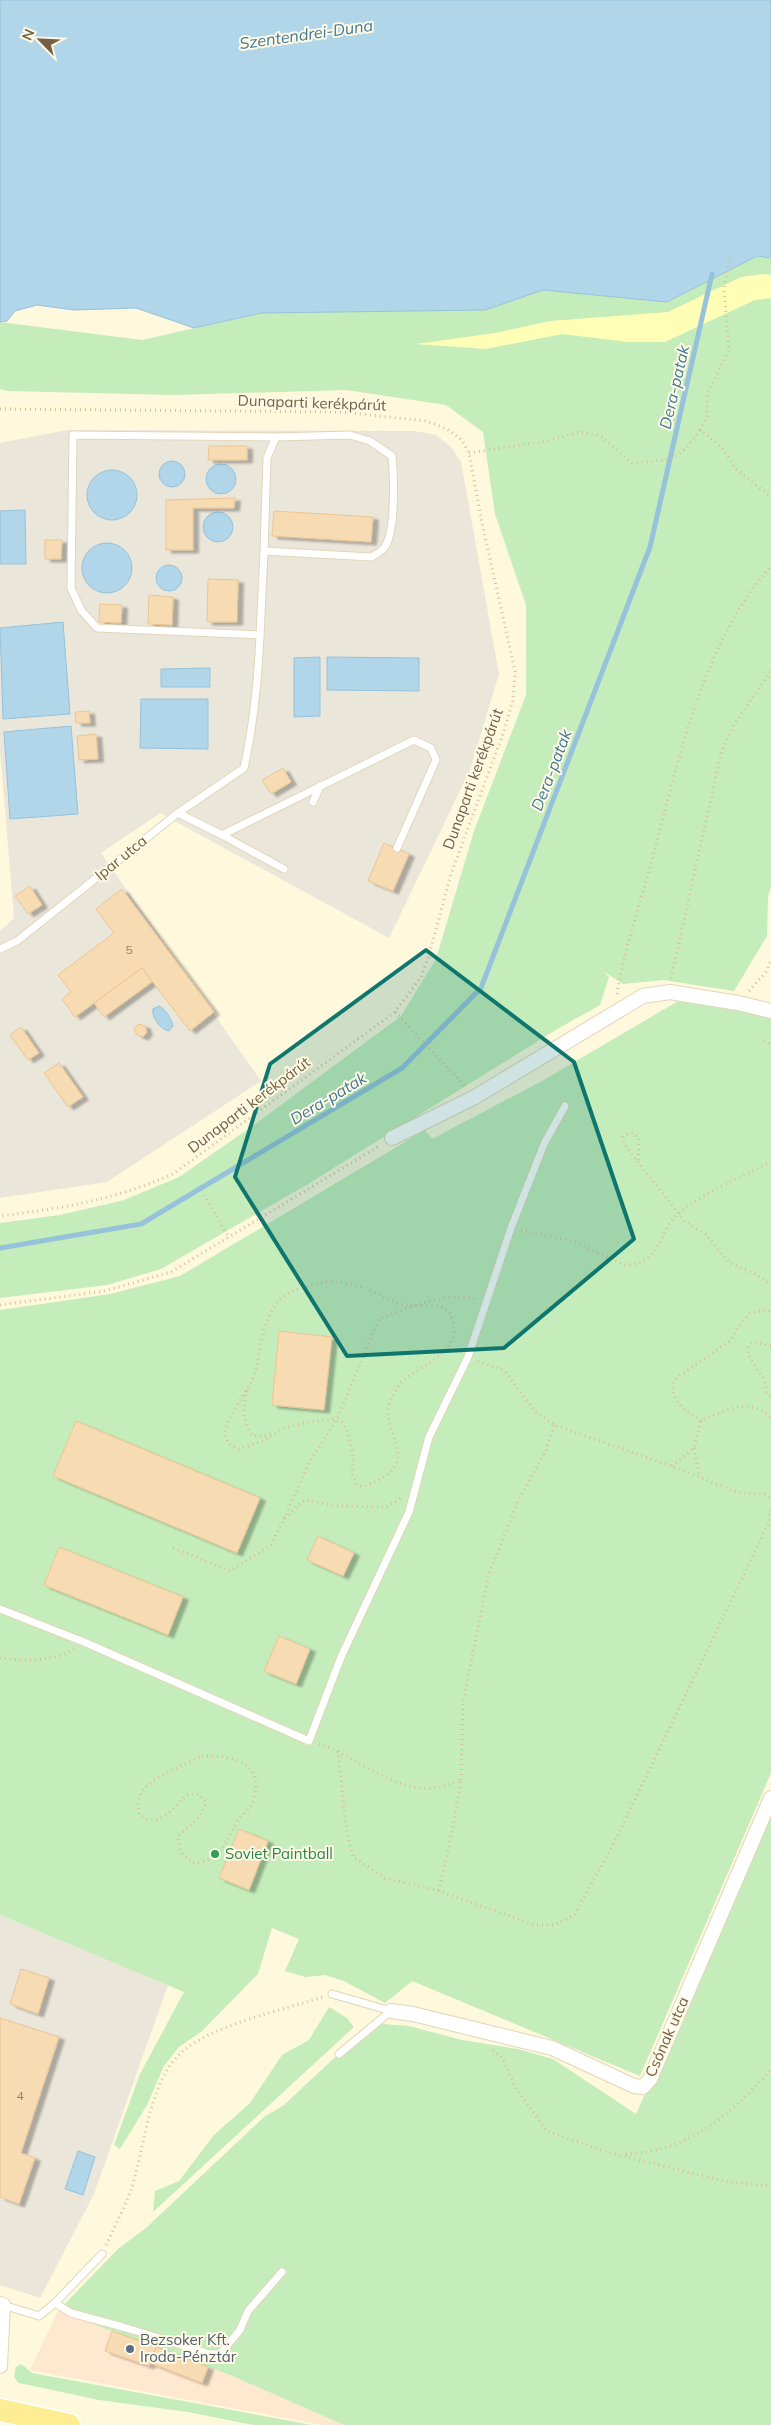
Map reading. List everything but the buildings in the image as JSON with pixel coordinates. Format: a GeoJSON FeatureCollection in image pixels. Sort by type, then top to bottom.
{"type":"FeatureCollection","features":[{"type":"Feature","properties":{"kind":"main road"},"geometry":{"type":"LineString","coordinates":[[0,2410],[69,2425]]}},
{"type":"Feature","properties":{"kind":"street"},"geometry":{"type":"LineString","coordinates":[[392,1138],[475,1097],[642,996],[670,992],[738,1003],[771,1011]]}},
{"type":"Feature","properties":{"kind":"street","name":"Csónak utca"},"geometry":{"type":"LineString","coordinates":[[391,2011],[413,2014],[552,2048],[634,2086],[643,2087],[650,2078],[771,1798]]}},
{"type":"Feature","properties":{"kind":"street"},"geometry":{"type":"LineString","coordinates":[[0,2366],[1,2304]]}},
{"type":"Feature","properties":{"kind":"lane"},"geometry":{"type":"LineString","coordinates":[[264,551],[371,557],[384,549],[389,539],[395,482],[392,456],[370,441],[350,435],[276,438],[73,435],[71,588],[81,610],[97,628],[260,635],[267,458],[276,438]]}},
{"type":"Feature","properties":{"kind":"lane","name":"Ipar utca"},"geometry":{"type":"LineString","coordinates":[[0,949],[18,941],[178,813],[244,768],[251,737],[257,690],[260,635]]}},
{"type":"Feature","properties":{"kind":"lane"},"geometry":{"type":"LineString","coordinates":[[222,836],[414,740],[431,748],[436,760],[398,848]]}},
{"type":"Feature","properties":{"kind":"lane"},"geometry":{"type":"LineString","coordinates":[[313,802],[320,786]]}},
{"type":"Feature","properties":{"kind":"lane"},"geometry":{"type":"LineString","coordinates":[[178,813],[284,869]]}},
{"type":"Feature","properties":{"kind":"lane"},"geometry":{"type":"LineString","coordinates":[[0,1609],[84,1642],[309,1741],[341,1657],[409,1512],[429,1437],[468,1358],[511,1228],[544,1144],[565,1106]]}},
{"type":"Feature","properties":{"kind":"lane"},"geometry":{"type":"LineString","coordinates":[[332,1994],[391,2011]]}},
{"type":"Feature","properties":{"kind":"lane"},"geometry":{"type":"LineString","coordinates":[[339,2054],[391,2011]]}},
{"type":"Feature","properties":{"kind":"lane"},"geometry":{"type":"LineString","coordinates":[[1,2304],[39,2316],[55,2303],[102,2254]]}},
{"type":"Feature","properties":{"kind":"lane"},"geometry":{"type":"LineString","coordinates":[[55,2303],[71,2314],[123,2326],[210,2354],[220,2354],[240,2330],[248,2311],[282,2272]]}},
{"type":"Feature","properties":{"kind":"path"},"geometry":{"type":"LineString","coordinates":[[470,453],[547,441],[581,432],[600,436],[632,463],[676,458],[686,450],[707,416],[707,394],[729,350],[724,289],[731,253]]}},
{"type":"Feature","properties":{"kind":"path","name":"Dunaparti kerékpárút"},"geometry":{"type":"LineString","coordinates":[[0,409],[342,412],[426,421],[447,429],[462,440],[470,453],[482,523],[515,672],[513,700],[504,731],[451,874],[429,955],[421,977],[395,1012],[173,1174],[136,1191],[66,1208],[0,1216]]}},
{"type":"Feature","properties":{"kind":"path"},"geometry":{"type":"LineString","coordinates":[[700,430],[721,446],[736,469],[771,497]]}},
{"type":"Feature","properties":{"kind":"path"},"geometry":{"type":"LineString","coordinates":[[614,1012],[624,962],[689,722],[714,659],[752,587],[771,566]]}},
{"type":"Feature","properties":{"kind":"path"},"geometry":{"type":"LineString","coordinates":[[670,992],[671,976],[721,754],[732,728],[771,671]]}},
{"type":"Feature","properties":{"kind":"path"},"geometry":{"type":"LineString","coordinates":[[738,1003],[767,971],[771,959]]}},
{"type":"Feature","properties":{"kind":"path"},"geometry":{"type":"LineString","coordinates":[[395,1012],[457,1077]]}},
{"type":"Feature","properties":{"kind":"path"},"geometry":{"type":"LineString","coordinates":[[764,1040],[771,1045]]}},
{"type":"Feature","properties":{"kind":"path"},"geometry":{"type":"LineString","coordinates":[[638,1160],[639,1139],[633,1133],[629,1133],[624,1137],[624,1144],[685,1222],[706,1234],[722,1255],[732,1264],[757,1275],[771,1284]]}},
{"type":"Feature","properties":{"kind":"path"},"geometry":{"type":"LineString","coordinates":[[0,1305],[105,1291],[171,1272],[392,1138]]}},
{"type":"Feature","properties":{"kind":"path"},"geometry":{"type":"LineString","coordinates":[[511,1228],[573,1241],[624,1265],[633,1265],[646,1261],[656,1252],[669,1226],[678,1214],[721,1186],[771,1162]]}},
{"type":"Feature","properties":{"kind":"path"},"geometry":{"type":"LineString","coordinates":[[204,1195],[229,1238]]}},
{"type":"Feature","properties":{"kind":"path"},"geometry":{"type":"LineString","coordinates":[[248,1387],[243,1414],[246,1426],[252,1435],[263,1437],[280,1430],[302,1423],[341,1421],[348,1432],[353,1454],[352,1474],[356,1484],[362,1487],[379,1481],[392,1470],[398,1457],[388,1413],[390,1402],[401,1382],[450,1346],[455,1331],[450,1313],[440,1306],[402,1305],[363,1287],[331,1281],[298,1288],[279,1298],[269,1314],[255,1374],[228,1418],[224,1433],[230,1444],[239,1449],[265,1440],[280,1430]]}},
{"type":"Feature","properties":{"kind":"path"},"geometry":{"type":"LineString","coordinates":[[172,1548],[230,1572],[271,1546],[308,1465],[338,1417],[379,1319],[428,1302],[458,1296],[486,1302]]}},
{"type":"Feature","properties":{"kind":"path"},"geometry":{"type":"LineString","coordinates":[[701,1421],[674,1399],[671,1390],[674,1380],[731,1340],[739,1326],[750,1313],[765,1310],[771,1312]]}},
{"type":"Feature","properties":{"kind":"path"},"geometry":{"type":"LineString","coordinates":[[771,1346],[754,1342],[748,1347],[748,1356],[763,1378],[768,1394],[771,1397]]}},
{"type":"Feature","properties":{"kind":"path"},"geometry":{"type":"LineString","coordinates":[[468,1358],[504,1370],[534,1410],[554,1425],[672,1466],[739,1493],[765,1494],[771,1500]]}},
{"type":"Feature","properties":{"kind":"path"},"geometry":{"type":"LineString","coordinates":[[701,1421],[736,1406],[752,1406],[771,1418]]}},
{"type":"Feature","properties":{"kind":"path"},"geometry":{"type":"LineString","coordinates":[[699,1477],[694,1448],[701,1421]]}},
{"type":"Feature","properties":{"kind":"path"},"geometry":{"type":"LineString","coordinates":[[438,1890],[453,1827],[460,1780],[463,1702],[489,1574],[517,1503],[546,1450],[554,1425]]}},
{"type":"Feature","properties":{"kind":"path"},"geometry":{"type":"LineString","coordinates":[[672,1466],[694,1448]]}},
{"type":"Feature","properties":{"kind":"path"},"geometry":{"type":"LineString","coordinates":[[284,1519],[304,1500],[340,1506],[388,1507],[414,1489]]}},
{"type":"Feature","properties":{"kind":"path"},"geometry":{"type":"LineString","coordinates":[[338,1750],[347,1834],[353,1857],[386,1878],[438,1890],[535,1925],[556,1925],[574,1915],[613,1845],[682,1704],[769,1522],[771,1506]]}},
{"type":"Feature","properties":{"kind":"path"},"geometry":{"type":"LineString","coordinates":[[0,1658],[22,1661],[67,1654],[84,1642]]}},
{"type":"Feature","properties":{"kind":"path"},"geometry":{"type":"LineString","coordinates":[[309,1741],[338,1750],[368,1770],[408,1785],[434,1788],[460,1780]]}},
{"type":"Feature","properties":{"kind":"path"},"geometry":{"type":"LineString","coordinates":[[202,1756],[233,1758],[243,1762],[255,1778],[253,1801],[248,1811],[236,1824],[222,1852],[210,1860],[196,1864],[185,1858],[178,1847],[178,1836],[200,1816],[206,1803],[198,1794],[186,1795],[175,1807],[156,1821],[147,1821],[139,1815],[137,1804],[142,1791],[175,1769],[202,1756]]}},
{"type":"Feature","properties":{"kind":"path"},"geometry":{"type":"LineString","coordinates":[[102,2254],[130,2192],[150,2112],[166,2074],[182,2052],[213,2032],[332,1994]]}},
{"type":"Feature","properties":{"kind":"path"},"geometry":{"type":"LineString","coordinates":[[467,2028],[503,2059],[515,2087],[547,2131],[607,2152],[728,2182],[771,2186]]}},
{"type":"Feature","properties":{"kind":"path"},"geometry":{"type":"LineString","coordinates":[[623,2155],[660,2149],[704,2131],[745,2098],[771,2070]]}},
{"type":"Feature","properties":{"kind":"highlighted area"},"geometry":{"type":"Polygon","coordinates":[[[426,950],[574,1062],[634,1239],[504,1348],[347,1356],[235,1177],[270,1064],[426,950]]]}},
{"type":"Feature","properties":{"kind":"shaded area"},"geometry":{"type":"Polygon","coordinates":[[[67,430],[415,431],[436,435],[451,447],[461,462],[499,674],[470,770],[389,938],[160,813],[101,853],[261,1081],[107,1182],[0,1198],[0,931],[14,918],[0,750],[0,443],[67,430]]]}},
{"type":"Feature","properties":{"kind":"shaded area"},"geometry":{"type":"Polygon","coordinates":[[[0,1915],[168,1985],[94,2194],[40,2298],[0,2285],[0,1915]]]}},
{"type":"Feature","properties":{"kind":"shaded area"},"geometry":{"type":"Polygon","coordinates":[[[58,2311],[230,2375],[344,2425],[323,2425],[30,2370],[58,2311]]]}},
{"type":"Feature","properties":{"kind":"green space"},"geometry":{"type":"Polygon","coordinates":[[[757,256],[771,258],[771,886],[768,897],[767,936],[734,991],[663,980],[623,984],[603,971],[609,977],[600,1005],[559,1028],[308,1184],[161,1269],[107,1285],[0,1298],[0,1223],[60,1215],[124,1200],[179,1177],[258,1122],[401,1016],[436,959],[474,831],[526,695],[526,605],[495,514],[483,432],[446,405],[346,390],[173,395],[7,391],[0,389],[0,322],[142,340],[261,313],[485,310],[543,290],[667,302],[757,256]]]}},
{"type":"Feature","properties":{"kind":"green space"},"geometry":{"type":"Polygon","coordinates":[[[685,997],[771,1017],[771,1773],[640,2076],[412,1981],[385,2003],[344,1981],[325,1975],[305,1977],[285,1971],[299,1939],[272,1928],[258,1974],[202,2031],[179,2047],[164,2066],[147,2105],[120,2149],[114,2145],[140,2074],[184,1992],[0,1915],[0,1310],[110,1294],[180,1276],[425,1130],[432,1139],[542,1081],[685,997]]]}},
{"type":"Feature","properties":{"kind":"green space"},"geometry":{"type":"Polygon","coordinates":[[[771,1811],[771,2425],[344,2425],[230,2375],[58,2311],[118,2249],[147,2227],[264,2117],[284,2105],[347,2046],[382,2024],[409,2026],[462,2040],[518,2049],[553,2059],[636,2114],[771,1811]]]}},
{"type":"Feature","properties":{"kind":"green space"},"geometry":{"type":"Polygon","coordinates":[[[329,2007],[347,2018],[354,2027],[153,2212],[155,2191],[179,2181],[214,2135],[250,2103],[282,2055],[309,2040],[329,2007]]]}},
{"type":"Feature","properties":{"kind":"green space"},"geometry":{"type":"Polygon","coordinates":[[[21,2364],[32,2373],[312,2425],[253,2425],[188,2412],[99,2400],[18,2383],[14,2376],[16,2367],[21,2364]]]}},
{"type":"Feature","properties":{"kind":"sand"},"geometry":{"type":"Polygon","coordinates":[[[763,274],[771,275],[771,298],[755,300],[665,342],[628,342],[562,334],[486,349],[416,344],[495,333],[550,321],[668,312],[741,277],[763,274]]]}},
{"type":"Feature","properties":{"kind":"water","name":"Szentendrei-Duna"},"geometry":{"type":"Polygon","coordinates":[[[0,0],[771,0],[771,258],[757,256],[667,302],[543,290],[485,310],[261,313],[194,328],[136,308],[74,310],[37,305],[15,311],[7,321],[0,322],[0,0]]]}},
{"type":"Feature","properties":{"kind":"water"},"geometry":{"type":"Polygon","coordinates":[[[172,461],[181,465],[185,474],[181,483],[172,487],[163,483],[159,474],[163,465],[172,461]]]}},
{"type":"Feature","properties":{"kind":"water"},"geometry":{"type":"Polygon","coordinates":[[[221,464],[227,465],[235,473],[235,485],[227,493],[221,494],[215,493],[207,485],[206,479],[207,473],[215,465],[221,464]]]}},
{"type":"Feature","properties":{"kind":"water"},"geometry":{"type":"Polygon","coordinates":[[[107,470],[117,470],[130,477],[137,490],[137,500],[130,513],[117,520],[107,520],[98,516],[91,509],[87,500],[87,490],[91,481],[98,474],[107,470]]]}},
{"type":"Feature","properties":{"kind":"water"},"geometry":{"type":"Polygon","coordinates":[[[25,510],[26,564],[0,564],[0,511],[25,510]]]}},
{"type":"Feature","properties":{"kind":"water"},"geometry":{"type":"Polygon","coordinates":[[[218,512],[224,513],[232,521],[232,533],[224,541],[218,542],[212,541],[204,533],[203,527],[204,521],[212,513],[218,512]]]}},
{"type":"Feature","properties":{"kind":"water"},"geometry":{"type":"Polygon","coordinates":[[[102,543],[112,543],[125,550],[132,563],[132,573],[125,586],[112,593],[102,593],[93,589],[86,582],[82,573],[82,563],[86,554],[93,547],[102,543]]]}},
{"type":"Feature","properties":{"kind":"water"},"geometry":{"type":"Polygon","coordinates":[[[169,565],[178,569],[182,578],[178,587],[169,591],[160,587],[156,578],[160,569],[169,565]]]}},
{"type":"Feature","properties":{"kind":"water"},"geometry":{"type":"Polygon","coordinates":[[[63,622],[70,714],[3,719],[0,628],[63,622]]]}},
{"type":"Feature","properties":{"kind":"water"},"geometry":{"type":"Polygon","coordinates":[[[320,657],[320,716],[294,717],[294,658],[320,657]]]}},
{"type":"Feature","properties":{"kind":"water"},"geometry":{"type":"Polygon","coordinates":[[[327,657],[419,658],[419,691],[327,690],[327,657]]]}},
{"type":"Feature","properties":{"kind":"water"},"geometry":{"type":"Polygon","coordinates":[[[210,668],[210,687],[161,687],[161,669],[210,668]]]}},
{"type":"Feature","properties":{"kind":"water"},"geometry":{"type":"Polygon","coordinates":[[[141,699],[208,699],[208,749],[140,748],[141,699]]]}},
{"type":"Feature","properties":{"kind":"water"},"geometry":{"type":"Polygon","coordinates":[[[71,726],[78,814],[10,819],[4,732],[71,726]]]}},
{"type":"Feature","properties":{"kind":"water"},"geometry":{"type":"Polygon","coordinates":[[[159,1006],[171,1020],[173,1026],[169,1031],[160,1026],[155,1019],[153,1009],[159,1006]]]}},
{"type":"Feature","properties":{"kind":"water"},"geometry":{"type":"Polygon","coordinates":[[[78,2151],[95,2157],[83,2195],[65,2189],[78,2151]]]}},
{"type":"Feature","properties":{"kind":"waterway","name":"Dera-patak"},"geometry":{"type":"LineString","coordinates":[[0,1248],[141,1224],[402,1068],[481,988],[650,547],[712,274]]}},
{"type":"Feature","properties":{"kind":"place","name":"Soviet Paintball"},"geometry":{"type":"Point","coordinates":[215,1854]}},
{"type":"Feature","properties":{"kind":"place","name":"Bezsoker Kft. Iroda-Pénztár"},"geometry":{"type":"Point","coordinates":[130,2349]}}]}
